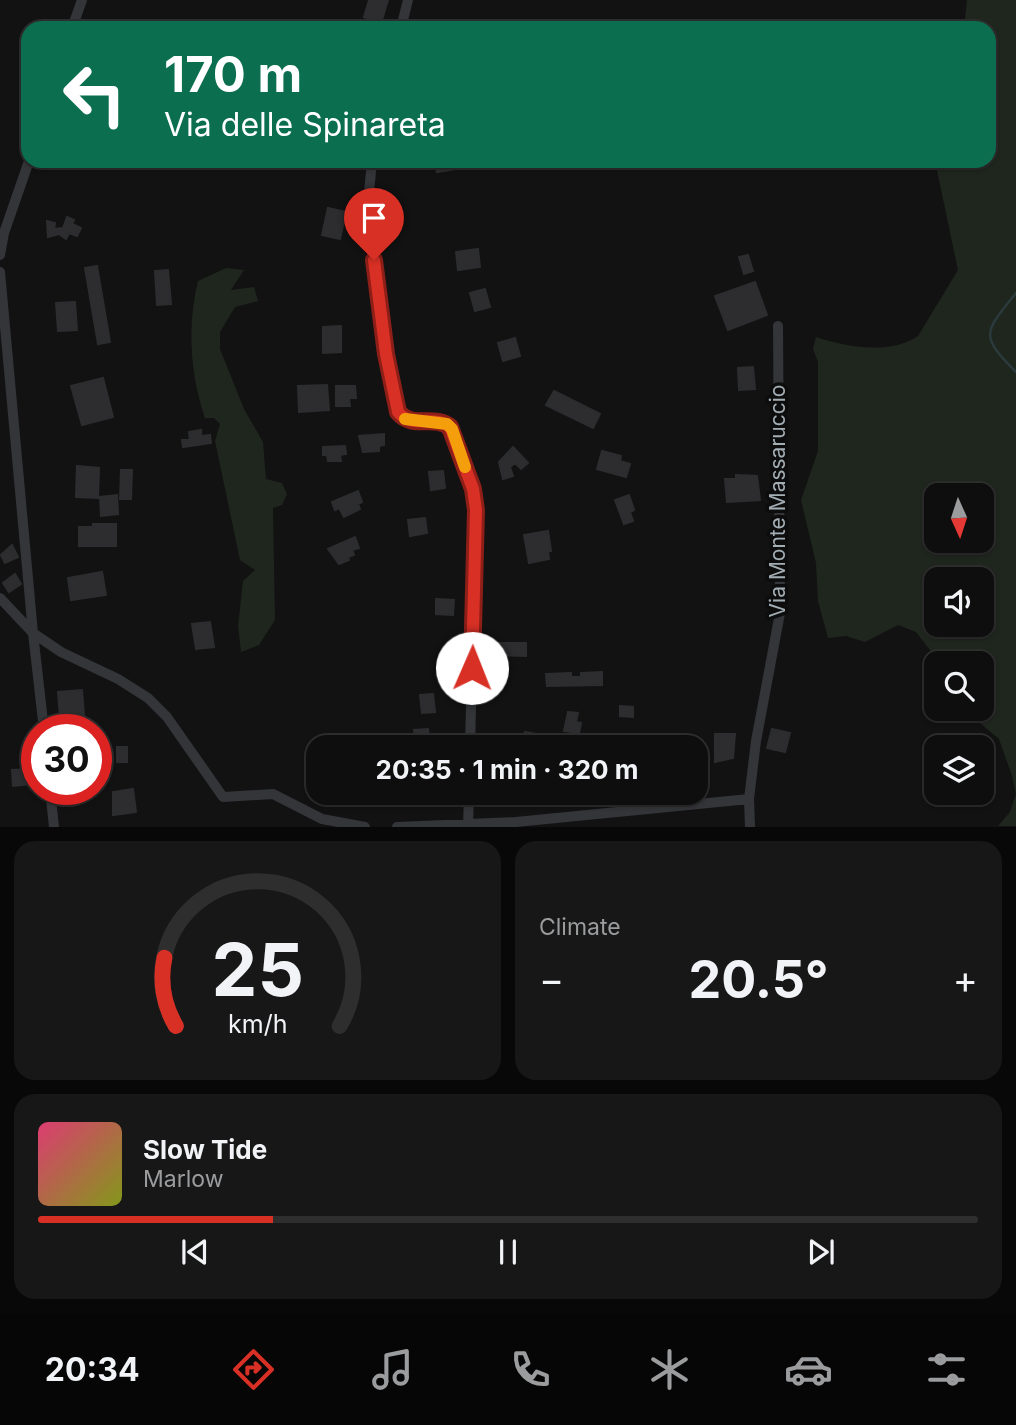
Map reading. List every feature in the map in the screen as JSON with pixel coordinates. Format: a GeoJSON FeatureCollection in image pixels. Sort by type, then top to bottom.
{"type":"FeatureCollection","features":[{"type":"Feature","properties":{"kind":"street"},"geometry":{"type":"LineString","coordinates":[[74,21],[82,0]]}},
{"type":"Feature","properties":{"kind":"street"},"geometry":{"type":"LineString","coordinates":[[403,21],[408,0]]}},
{"type":"Feature","properties":{"kind":"street"},"geometry":{"type":"LineString","coordinates":[[0,255],[4,233],[27,168]]}},
{"type":"Feature","properties":{"kind":"street"},"geometry":{"type":"LineString","coordinates":[[371,168],[367,187],[367,213],[396,406],[407,420],[438,421],[450,427],[473,489],[476,510],[470,735]]}},
{"type":"Feature","properties":{"kind":"street"},"geometry":{"type":"LineString","coordinates":[[0,272],[42,714]]}},
{"type":"Feature","properties":{"kind":"street","name":"Via Monte Massaruccio"},"geometry":{"type":"LineString","coordinates":[[750,827],[749,799],[756,741],[780,613],[778,326]]}},
{"type":"Feature","properties":{"kind":"street"},"geometry":{"type":"LineString","coordinates":[[0,598],[33,633],[61,652],[118,679],[148,698],[167,717],[223,797],[273,794],[322,819],[365,827]]}},
{"type":"Feature","properties":{"kind":"street"},"geometry":{"type":"LineString","coordinates":[[397,827],[462,822],[468,825],[749,799]]}},
{"type":"Feature","properties":{"kind":"street"},"geometry":{"type":"LineString","coordinates":[[52,805],[54,827]]}},
{"type":"Feature","properties":{"kind":"street"},"geometry":{"type":"LineString","coordinates":[[468,825],[469,805]]}},
{"type":"Feature","properties":{"kind":"shaded area"},"geometry":{"type":"Polygon","coordinates":[[[967,0],[1016,0],[1016,794],[999,739],[977,721],[994,721],[994,651],[931,651],[916,632],[898,625],[865,642],[846,636],[828,638],[818,601],[816,563],[801,500],[818,451],[818,362],[813,349],[816,337],[840,344],[882,347],[895,346],[918,336],[958,270],[936,168],[996,168],[996,21],[965,21],[967,0]]]}},
{"type":"Feature","properties":{"kind":"shaded area"},"geometry":{"type":"Polygon","coordinates":[[[226,268],[244,270],[231,290],[254,287],[258,301],[235,307],[220,332],[220,349],[244,409],[263,442],[266,479],[282,483],[287,494],[282,505],[273,508],[275,620],[259,645],[241,652],[238,626],[243,581],[255,570],[240,560],[215,441],[220,424],[214,418],[205,418],[193,367],[191,332],[198,281],[226,268]]]}},
{"type":"Feature","properties":{"kind":"shaded area"},"geometry":{"type":"Polygon","coordinates":[[[1016,794],[1016,826],[998,826],[1010,812],[1016,794]]]}},
{"type":"Feature","properties":{"kind":"building"},"geometry":{"type":"Polygon","coordinates":[[[369,0],[388,0],[382,21],[364,17],[369,0]]]}},
{"type":"Feature","properties":{"kind":"building"},"geometry":{"type":"Polygon","coordinates":[[[436,168],[462,168],[437,172],[436,168]]]}},
{"type":"Feature","properties":{"kind":"building"},"geometry":{"type":"Polygon","coordinates":[[[328,208],[346,212],[340,239],[322,235],[328,208]]]}},
{"type":"Feature","properties":{"kind":"building"},"geometry":{"type":"Polygon","coordinates":[[[67,217],[74,220],[72,224],[81,228],[77,236],[69,233],[66,239],[59,234],[48,237],[47,221],[55,223],[54,229],[63,228],[67,217]]]}},
{"type":"Feature","properties":{"kind":"building"},"geometry":{"type":"Polygon","coordinates":[[[478,249],[480,267],[458,270],[456,252],[478,249]]]}},
{"type":"Feature","properties":{"kind":"building"},"geometry":{"type":"Polygon","coordinates":[[[748,255],[753,271],[744,274],[739,257],[748,255]]]}},
{"type":"Feature","properties":{"kind":"building"},"geometry":{"type":"Polygon","coordinates":[[[97,266],[110,342],[98,344],[85,268],[97,266]]]}},
{"type":"Feature","properties":{"kind":"building"},"geometry":{"type":"Polygon","coordinates":[[[168,270],[171,304],[157,305],[155,271],[168,270]]]}},
{"type":"Feature","properties":{"kind":"building"},"geometry":{"type":"Polygon","coordinates":[[[755,282],[767,315],[728,330],[715,296],[755,282]]]}},
{"type":"Feature","properties":{"kind":"building"},"geometry":{"type":"Polygon","coordinates":[[[485,289],[490,307],[475,311],[470,293],[485,289]]]}},
{"type":"Feature","properties":{"kind":"building"},"geometry":{"type":"Polygon","coordinates":[[[75,302],[77,330],[58,331],[56,303],[75,302]]]}},
{"type":"Feature","properties":{"kind":"building"},"geometry":{"type":"Polygon","coordinates":[[[341,326],[341,352],[323,353],[323,327],[341,326]]]}},
{"type":"Feature","properties":{"kind":"building"},"geometry":{"type":"Polygon","coordinates":[[[515,338],[520,356],[503,361],[498,343],[515,338]]]}},
{"type":"Feature","properties":{"kind":"building"},"geometry":{"type":"Polygon","coordinates":[[[753,367],[755,389],[739,390],[738,368],[753,367]]]}},
{"type":"Feature","properties":{"kind":"building"},"geometry":{"type":"Polygon","coordinates":[[[103,378],[113,417],[82,425],[71,386],[103,378]]]}},
{"type":"Feature","properties":{"kind":"building"},"geometry":{"type":"Polygon","coordinates":[[[327,385],[329,410],[299,412],[298,386],[327,385]]]}},
{"type":"Feature","properties":{"kind":"building"},"geometry":{"type":"Polygon","coordinates":[[[336,386],[355,386],[356,398],[349,398],[350,406],[336,406],[336,386]]]}},
{"type":"Feature","properties":{"kind":"building"},"geometry":{"type":"Polygon","coordinates":[[[554,391],[600,414],[593,428],[546,405],[554,391]]]}},
{"type":"Feature","properties":{"kind":"building"},"geometry":{"type":"Polygon","coordinates":[[[201,430],[201,436],[210,435],[211,443],[183,447],[182,440],[190,440],[189,432],[201,430]]]}},
{"type":"Feature","properties":{"kind":"building"},"geometry":{"type":"Polygon","coordinates":[[[384,434],[384,445],[379,446],[379,451],[363,452],[359,436],[384,434]]]}},
{"type":"Feature","properties":{"kind":"building"},"geometry":{"type":"Polygon","coordinates":[[[345,446],[346,454],[340,455],[341,461],[328,461],[327,455],[323,455],[323,447],[345,446]]]}},
{"type":"Feature","properties":{"kind":"building"},"geometry":{"type":"Polygon","coordinates":[[[513,447],[528,463],[521,469],[515,463],[510,467],[513,476],[503,479],[499,462],[513,447]]]}},
{"type":"Feature","properties":{"kind":"building"},"geometry":{"type":"Polygon","coordinates":[[[602,451],[621,456],[620,461],[630,464],[626,477],[597,469],[602,451]]]}},
{"type":"Feature","properties":{"kind":"building"},"geometry":{"type":"Polygon","coordinates":[[[77,466],[99,468],[98,498],[76,497],[77,466]]]}},
{"type":"Feature","properties":{"kind":"building"},"geometry":{"type":"Polygon","coordinates":[[[121,470],[132,470],[131,499],[120,499],[121,470]]]}},
{"type":"Feature","properties":{"kind":"building"},"geometry":{"type":"Polygon","coordinates":[[[443,471],[445,488],[431,490],[429,472],[443,471]]]}},
{"type":"Feature","properties":{"kind":"building"},"geometry":{"type":"Polygon","coordinates":[[[736,475],[757,476],[760,500],[727,502],[725,479],[736,479],[736,475]]]}},
{"type":"Feature","properties":{"kind":"building"},"geometry":{"type":"Polygon","coordinates":[[[358,491],[362,502],[358,504],[360,509],[344,517],[339,508],[335,510],[332,502],[358,491]]]}},
{"type":"Feature","properties":{"kind":"building"},"geometry":{"type":"Polygon","coordinates":[[[117,495],[118,514],[101,516],[100,497],[117,495]]]}},
{"type":"Feature","properties":{"kind":"building"},"geometry":{"type":"Polygon","coordinates":[[[629,495],[634,510],[630,512],[633,521],[624,524],[615,500],[629,495]]]}},
{"type":"Feature","properties":{"kind":"building"},"geometry":{"type":"Polygon","coordinates":[[[425,518],[427,533],[410,536],[408,520],[425,518]]]}},
{"type":"Feature","properties":{"kind":"building"},"geometry":{"type":"Polygon","coordinates":[[[93,524],[116,524],[116,546],[79,546],[79,527],[93,527],[93,524]]]}},
{"type":"Feature","properties":{"kind":"building"},"geometry":{"type":"Polygon","coordinates":[[[548,531],[551,551],[548,551],[549,559],[529,563],[524,535],[548,531]]]}},
{"type":"Feature","properties":{"kind":"building"},"geometry":{"type":"Polygon","coordinates":[[[355,537],[359,548],[352,550],[354,555],[348,557],[349,560],[339,564],[328,549],[355,537]]]}},
{"type":"Feature","properties":{"kind":"building"},"geometry":{"type":"Polygon","coordinates":[[[12,545],[18,557],[5,563],[1,555],[12,545]]]}},
{"type":"Feature","properties":{"kind":"building"},"geometry":{"type":"Polygon","coordinates":[[[102,572],[106,595],[71,600],[68,578],[102,572]]]}},
{"type":"Feature","properties":{"kind":"building"},"geometry":{"type":"Polygon","coordinates":[[[15,574],[21,584],[9,592],[3,583],[15,574]]]}},
{"type":"Feature","properties":{"kind":"building"},"geometry":{"type":"Polygon","coordinates":[[[436,599],[454,600],[453,615],[436,614],[436,599]]]}},
{"type":"Feature","properties":{"kind":"building"},"geometry":{"type":"Polygon","coordinates":[[[210,622],[214,647],[196,649],[192,624],[210,622]]]}},
{"type":"Feature","properties":{"kind":"building"},"geometry":{"type":"Polygon","coordinates":[[[490,643],[526,643],[526,656],[490,655],[490,643]]]}},
{"type":"Feature","properties":{"kind":"building"},"geometry":{"type":"Polygon","coordinates":[[[602,672],[602,685],[547,686],[546,674],[571,673],[571,677],[581,677],[581,673],[602,672]]]}},
{"type":"Feature","properties":{"kind":"building"},"geometry":{"type":"Polygon","coordinates":[[[82,690],[84,714],[60,714],[58,692],[82,690]]]}},
{"type":"Feature","properties":{"kind":"building"},"geometry":{"type":"Polygon","coordinates":[[[433,694],[435,712],[422,713],[420,695],[433,694]]]}},
{"type":"Feature","properties":{"kind":"building"},"geometry":{"type":"Polygon","coordinates":[[[620,706],[633,707],[633,717],[620,716],[620,706]]]}},
{"type":"Feature","properties":{"kind":"building"},"geometry":{"type":"Polygon","coordinates":[[[568,712],[578,713],[576,722],[581,723],[579,733],[564,731],[568,712]]]}},
{"type":"Feature","properties":{"kind":"building"},"geometry":{"type":"Polygon","coordinates":[[[428,729],[429,735],[415,735],[414,730],[428,729]]]}},
{"type":"Feature","properties":{"kind":"building"},"geometry":{"type":"Polygon","coordinates":[[[772,729],[790,733],[785,752],[767,748],[772,729]]]}},
{"type":"Feature","properties":{"kind":"building"},"geometry":{"type":"Polygon","coordinates":[[[715,734],[735,734],[733,758],[715,762],[715,734]]]}},
{"type":"Feature","properties":{"kind":"building"},"geometry":{"type":"Polygon","coordinates":[[[117,747],[127,747],[127,762],[117,762],[117,747]]]}},
{"type":"Feature","properties":{"kind":"building"},"geometry":{"type":"Polygon","coordinates":[[[12,770],[21,770],[21,785],[13,786],[12,770]]]}},
{"type":"Feature","properties":{"kind":"building"},"geometry":{"type":"Polygon","coordinates":[[[133,789],[136,812],[113,815],[113,792],[133,789]]]}},
{"type":"Feature","properties":{"kind":"waterway"},"geometry":{"type":"LineString","coordinates":[[1016,293],[997,317],[990,334],[996,350],[1016,372]]}},
{"type":"Feature","properties":{"kind":"slow traffic"},"geometry":{"type":"LineString","coordinates":[[405,419],[415,422],[433,420],[447,424],[452,429],[465,467]]}},
{"type":"Feature","properties":{"kind":"route"},"geometry":{"type":"LineString","coordinates":[[374,260],[386,354],[398,412],[410,421],[433,420],[450,427],[473,489],[476,510],[472,668]]}}]}
